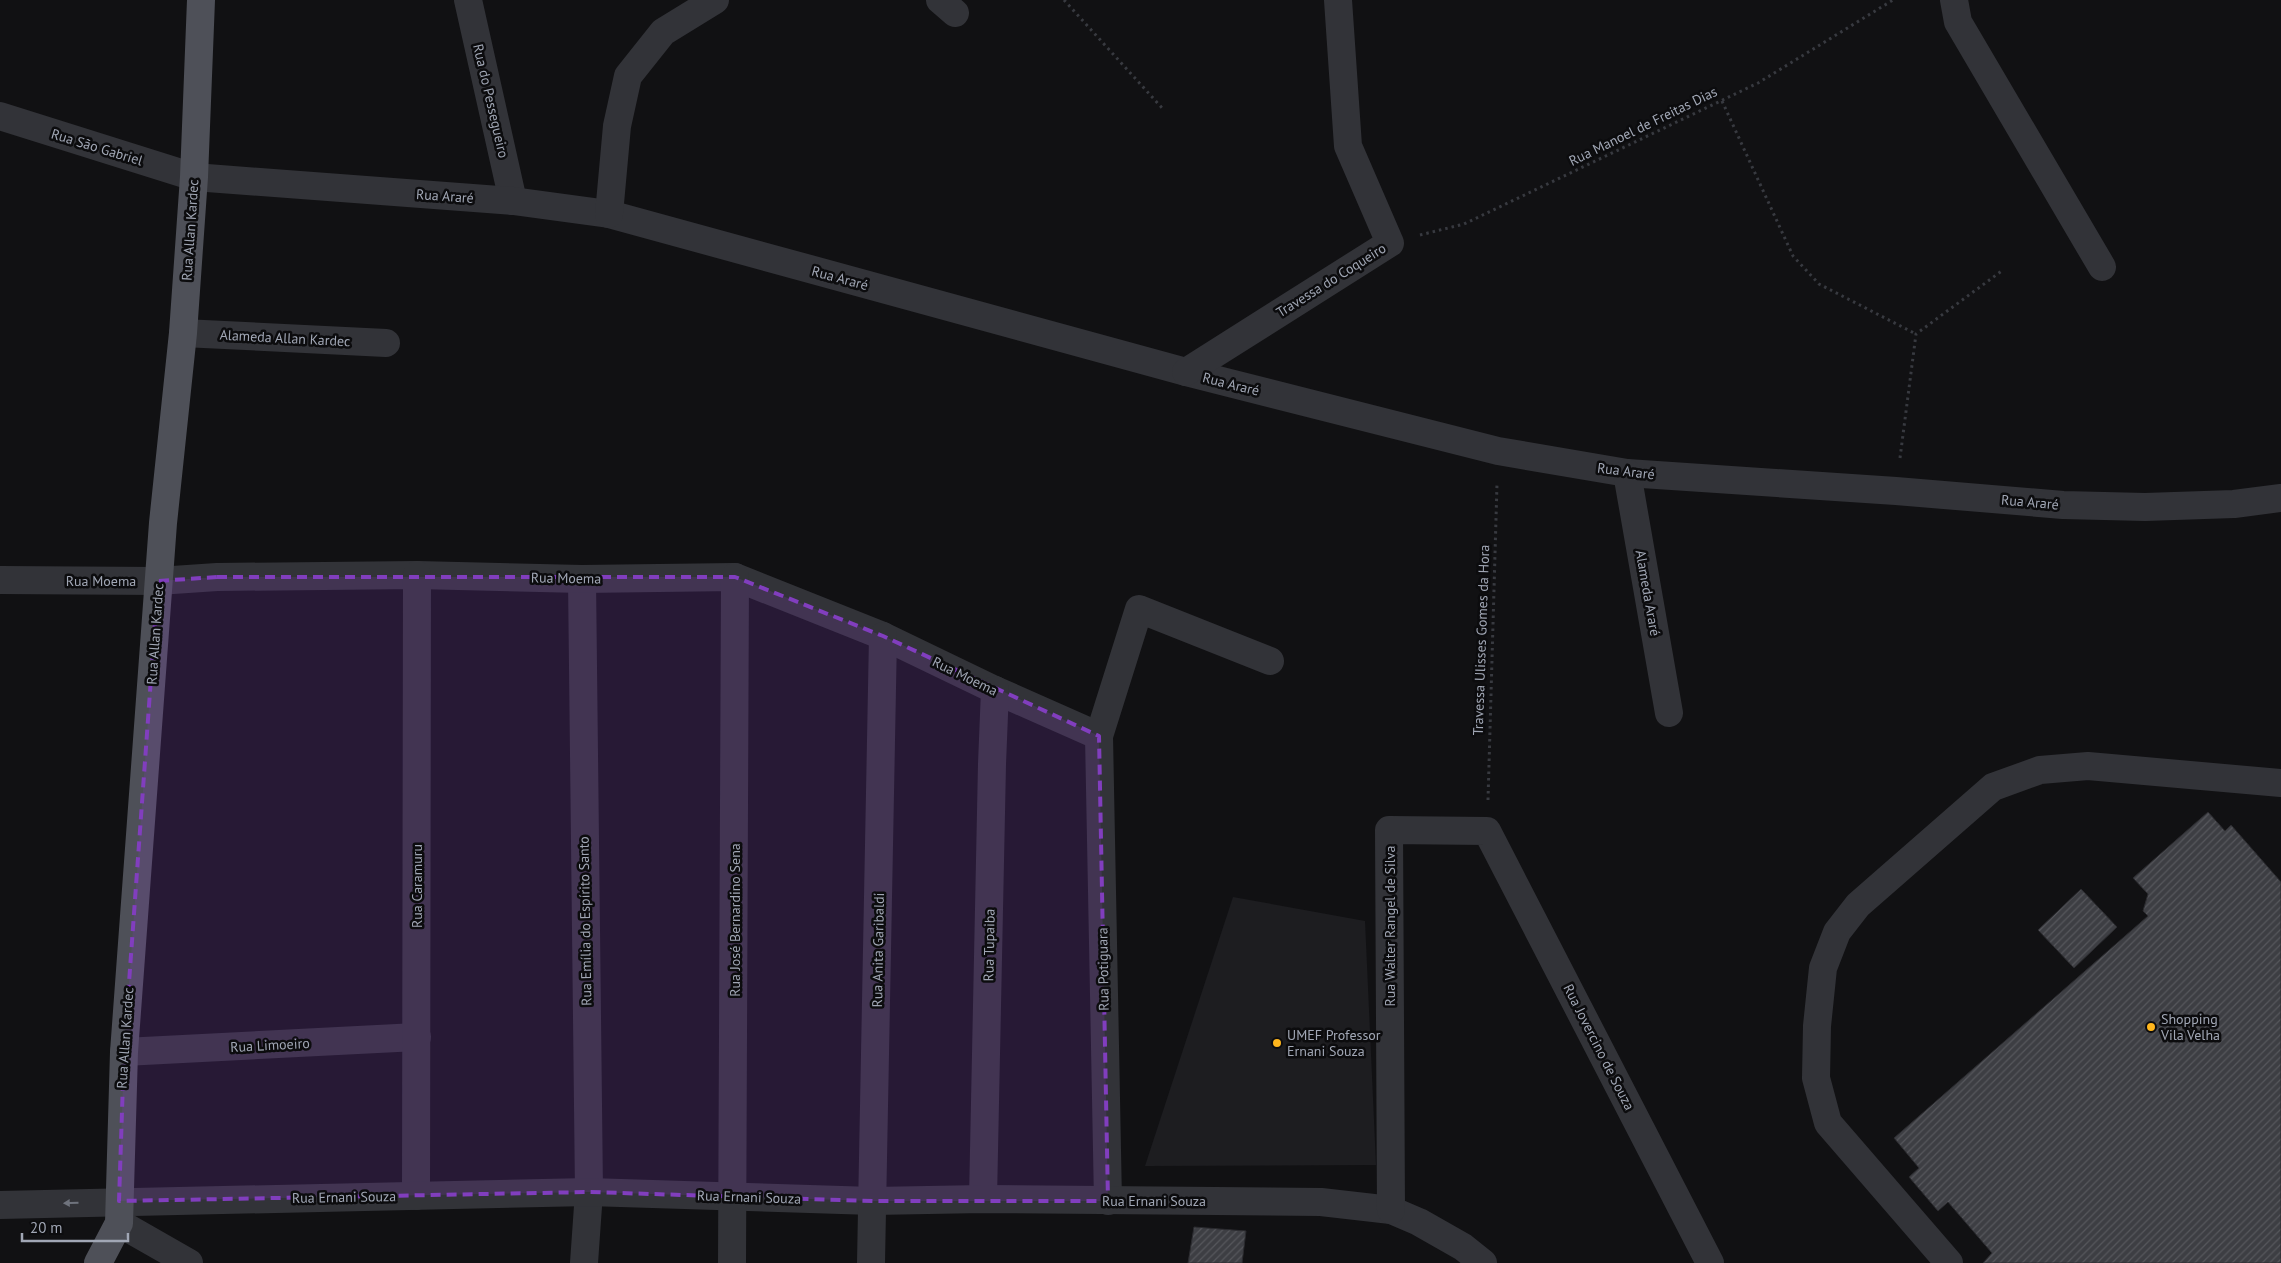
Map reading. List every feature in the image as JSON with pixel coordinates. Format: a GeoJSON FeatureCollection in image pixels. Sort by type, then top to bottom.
{"type":"FeatureCollection","features":[{"type":"Feature","properties":{"kind":"main road","name":"Rua Allan Kardec"},"geometry":{"type":"LineString","coordinates":[[98,1263],[119,1212],[124,1052],[158,581],[183,332],[194,177],[201,0]]}},
{"type":"Feature","properties":{"kind":"street","name":"Rua do Pessegueiro"},"geometry":{"type":"LineString","coordinates":[[468,0],[513,201]]}},
{"type":"Feature","properties":{"kind":"street"},"geometry":{"type":"LineString","coordinates":[[609,214],[617,126],[628,76],[664,32],[715,0]]}},
{"type":"Feature","properties":{"kind":"street","name":"Travessa do Coqueiro"},"geometry":{"type":"LineString","coordinates":[[1186,372],[1390,243],[1348,146],[1338,0]]}},
{"type":"Feature","properties":{"kind":"street"},"geometry":{"type":"LineString","coordinates":[[1954,0],[1958,22],[2102,267]]}},
{"type":"Feature","properties":{"kind":"street","name":"Rua São Gabriel"},"geometry":{"type":"LineString","coordinates":[[0,116],[194,177]]}},
{"type":"Feature","properties":{"kind":"street","name":"Rua Araré"},"geometry":{"type":"LineString","coordinates":[[194,177],[513,201],[609,214],[1186,372],[1498,450],[1627,473],[1896,491],[2063,505],[2136,507],[2234,504],[2281,498]]}},
{"type":"Feature","properties":{"kind":"street","name":"Alameda Allan Kardec"},"geometry":{"type":"LineString","coordinates":[[183,332],[386,343]]}},
{"type":"Feature","properties":{"kind":"street","name":"Alameda Araré"},"geometry":{"type":"LineString","coordinates":[[1627,473],[1669,713]]}},
{"type":"Feature","properties":{"kind":"street","name":"Rua Moema"},"geometry":{"type":"LineString","coordinates":[[0,580],[158,581],[217,576],[417,575],[582,579],[736,576],[883,636],[995,690],[1099,736]]}},
{"type":"Feature","properties":{"kind":"street","name":"Rua Caramuru"},"geometry":{"type":"LineString","coordinates":[[416,1196],[417,575]]}},
{"type":"Feature","properties":{"kind":"street","name":"Rua José Bernardino Sena"},"geometry":{"type":"LineString","coordinates":[[732,1263],[734,1196],[736,576]]}},
{"type":"Feature","properties":{"kind":"street","name":"Rua Emília do Espírito Santo"},"geometry":{"type":"LineString","coordinates":[[582,579],[589,1192],[584,1263]]}},
{"type":"Feature","properties":{"kind":"street","name":"Rua Potiguara"},"geometry":{"type":"LineString","coordinates":[[1108,1201],[1099,736],[1139,609],[1270,661]]}},
{"type":"Feature","properties":{"kind":"street","name":"Rua Anita Garibaldi"},"geometry":{"type":"LineString","coordinates":[[871,1263],[883,636]]}},
{"type":"Feature","properties":{"kind":"street","name":"Rua Tupaiba"},"geometry":{"type":"LineString","coordinates":[[983,1199],[995,690]]}},
{"type":"Feature","properties":{"kind":"street"},"geometry":{"type":"LineString","coordinates":[[1949,1263],[1828,1123],[1816,1078],[1817,1026],[1822,968],[1837,932],[1858,905],[1993,787],[2040,770],[2088,766],[2281,783]]}},
{"type":"Feature","properties":{"kind":"street","name":"Rua Walter Rangel de Silva"},"geometry":{"type":"LineString","coordinates":[[1391,1210],[1389,830],[1487,830]]}},
{"type":"Feature","properties":{"kind":"street","name":"Rua Jovercino de Souza"},"geometry":{"type":"LineString","coordinates":[[1487,830],[1710,1263]]}},
{"type":"Feature","properties":{"kind":"street","name":"Rua Limoeiro"},"geometry":{"type":"LineString","coordinates":[[124,1052],[416,1037]]}},
{"type":"Feature","properties":{"kind":"street","name":"Rua Ernani Souza"},"geometry":{"type":"LineString","coordinates":[[0,1205],[119,1212],[416,1196],[589,1192],[873,1201],[983,1199],[1321,1202],[1391,1210],[1419,1222],[1463,1247],[1482,1263]]}},
{"type":"Feature","properties":{"kind":"street"},"geometry":{"type":"LineString","coordinates":[[119,1212],[189,1263]]}},
{"type":"Feature","properties":{"kind":"path"},"geometry":{"type":"LineString","coordinates":[[1064,0],[1163,109]]}},
{"type":"Feature","properties":{"kind":"path","name":"Rua Manoel de Freitas Dias"},"geometry":{"type":"LineString","coordinates":[[1390,243],[1464,224],[1722,101],[1758,83],[1893,0]]}},
{"type":"Feature","properties":{"kind":"path"},"geometry":{"type":"LineString","coordinates":[[1722,101],[1793,256],[1819,284],[1916,334]]}},
{"type":"Feature","properties":{"kind":"path"},"geometry":{"type":"LineString","coordinates":[[1896,491],[1916,334],[2003,270]]}},
{"type":"Feature","properties":{"kind":"path","name":"Travessa Ulisses Gomes da Hora"},"geometry":{"type":"LineString","coordinates":[[1487,830],[1498,450]]}},
{"type":"Feature","properties":{"kind":"highlighted area"},"geometry":{"type":"Polygon","coordinates":[[[217,577],[735,577],[883,636],[1099,736],[1108,1201],[873,1201],[589,1192],[119,1201],[124,1052],[158,581],[217,577]]]}},
{"type":"Feature","properties":{"kind":"shaded area","name":"UMEF Professor Ernani Souza"},"geometry":{"type":"Polygon","coordinates":[[[1233,897],[1365,921],[1376,1165],[1145,1166],[1233,897]]]}},
{"type":"Feature","properties":{"kind":"building","name":"Shopping Vila Velha"},"geometry":{"type":"Polygon","coordinates":[[[2208,812],[2225,831],[2231,825],[2281,882],[2281,1263],[1983,1263],[1992,1253],[1948,1202],[1938,1211],[1909,1177],[1919,1168],[1894,1138],[2148,916],[2143,911],[2148,894],[2133,878],[2208,812]]]}},
{"type":"Feature","properties":{"kind":"building"},"geometry":{"type":"Polygon","coordinates":[[[2081,889],[2117,927],[2074,968],[2038,930],[2081,889]]]}},
{"type":"Feature","properties":{"kind":"building"},"geometry":{"type":"Polygon","coordinates":[[[1194,1227],[1246,1231],[1242,1263],[1188,1263],[1194,1227]]]}},
{"type":"Feature","properties":{"kind":"place","name":"Shopping Vila Velha"},"geometry":{"type":"Point","coordinates":[2151,1027]}},
{"type":"Feature","properties":{"kind":"place","name":"UMEF Professor Ernani Souza"},"geometry":{"type":"Point","coordinates":[1277,1043]}}]}
